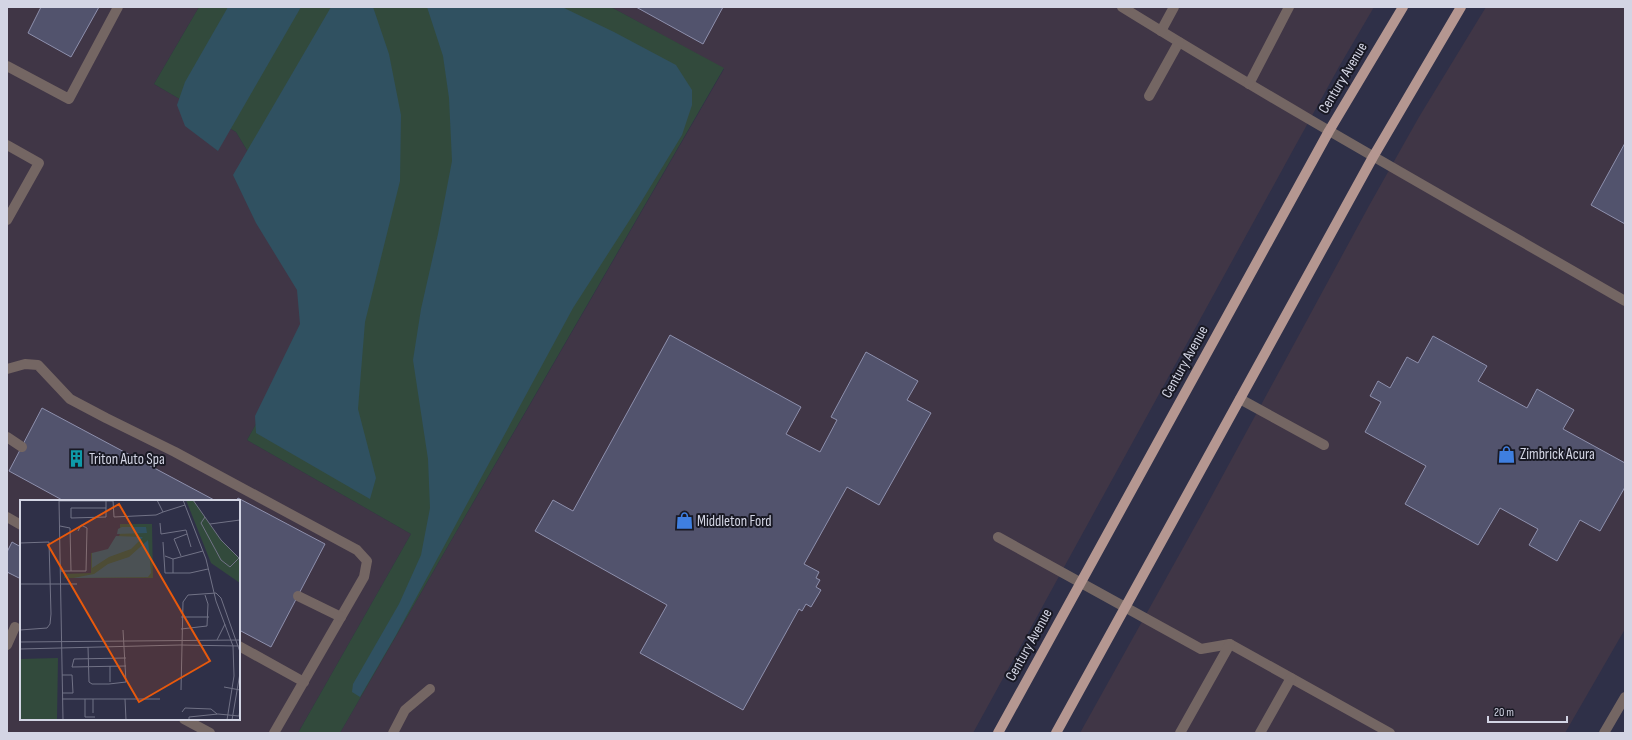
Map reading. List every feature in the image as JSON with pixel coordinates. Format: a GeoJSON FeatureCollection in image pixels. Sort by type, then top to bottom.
{"type":"FeatureCollection","features":[{"type":"Feature","properties":{"kind":"main road","name":"Century Avenue"},"geometry":{"type":"LineString","coordinates":[[998,733],[1329,131],[1404,7]]}},
{"type":"Feature","properties":{"kind":"main road"},"geometry":{"type":"LineString","coordinates":[[1056,733],[1373,157],[1461,7]]}},
{"type":"Feature","properties":{"kind":"street"},"geometry":{"type":"LineString","coordinates":[[7,66],[69,99],[118,7]]}},
{"type":"Feature","properties":{"kind":"street"},"geometry":{"type":"LineString","coordinates":[[1122,7],[1373,157],[1523,241],[1625,301]]}},
{"type":"Feature","properties":{"kind":"street"},"geometry":{"type":"LineString","coordinates":[[1161,31],[1174,7]]}},
{"type":"Feature","properties":{"kind":"street"},"geometry":{"type":"LineString","coordinates":[[1249,84],[1289,7]]}},
{"type":"Feature","properties":{"kind":"street"},"geometry":{"type":"LineString","coordinates":[[1149,96],[1179,42]]}},
{"type":"Feature","properties":{"kind":"street"},"geometry":{"type":"LineString","coordinates":[[7,145],[39,163],[7,220]]}},
{"type":"Feature","properties":{"kind":"street"},"geometry":{"type":"LineString","coordinates":[[7,369],[25,364],[38,365],[70,399],[175,452],[357,550],[367,561],[364,577],[274,733]]}},
{"type":"Feature","properties":{"kind":"street"},"geometry":{"type":"LineString","coordinates":[[1240,400],[1324,445]]}},
{"type":"Feature","properties":{"kind":"street"},"geometry":{"type":"LineString","coordinates":[[7,437],[22,447]]}},
{"type":"Feature","properties":{"kind":"street"},"geometry":{"type":"LineString","coordinates":[[7,517],[20,524]]}},
{"type":"Feature","properties":{"kind":"street"},"geometry":{"type":"LineString","coordinates":[[998,537],[1201,649],[1230,644],[1390,733]]}},
{"type":"Feature","properties":{"kind":"street"},"geometry":{"type":"LineString","coordinates":[[298,596],[341,617]]}},
{"type":"Feature","properties":{"kind":"street"},"geometry":{"type":"LineString","coordinates":[[7,644],[14,626]]}},
{"type":"Feature","properties":{"kind":"street"},"geometry":{"type":"LineString","coordinates":[[1180,733],[1230,644]]}},
{"type":"Feature","properties":{"kind":"street"},"geometry":{"type":"LineString","coordinates":[[240,647],[304,682]]}},
{"type":"Feature","properties":{"kind":"street"},"geometry":{"type":"LineString","coordinates":[[1260,733],[1291,678]]}},
{"type":"Feature","properties":{"kind":"street"},"geometry":{"type":"LineString","coordinates":[[393,733],[405,710],[430,689]]}},
{"type":"Feature","properties":{"kind":"street"},"geometry":{"type":"LineString","coordinates":[[1604,733],[1625,697]]}},
{"type":"Feature","properties":{"kind":"street"},"geometry":{"type":"LineString","coordinates":[[186,720],[210,733]]}},
{"type":"Feature","properties":{"kind":"shaded area"},"geometry":{"type":"Polygon","coordinates":[[[7,7],[199,7],[154,84],[236,132],[331,290],[247,440],[411,534],[298,733],[7,733],[7,7]]]}},
{"type":"Feature","properties":{"kind":"shaded area"},"geometry":{"type":"Polygon","coordinates":[[[611,7],[1374,7],[1293,150],[973,733],[340,733],[724,69],[611,7]]]}},
{"type":"Feature","properties":{"kind":"shaded area"},"geometry":{"type":"Polygon","coordinates":[[[1486,7],[1625,7],[1625,629],[1565,733],[1080,733],[1203,512],[1370,204],[1419,117],[1486,7]]]}},
{"type":"Feature","properties":{"kind":"green space"},"geometry":{"type":"Polygon","coordinates":[[[199,7],[611,7],[724,68],[340,733],[298,733],[411,534],[247,440],[331,290],[236,132],[154,84],[199,7]]]}},
{"type":"Feature","properties":{"kind":"water"},"geometry":{"type":"Polygon","coordinates":[[[228,7],[301,7],[218,151],[185,126],[177,105],[185,82],[228,7]]]}},
{"type":"Feature","properties":{"kind":"water"},"geometry":{"type":"Polygon","coordinates":[[[331,7],[373,7],[389,54],[401,115],[400,181],[365,322],[358,409],[376,478],[370,499],[256,433],[255,416],[300,324],[297,290],[256,223],[233,175],[331,7]]]}},
{"type":"Feature","properties":{"kind":"water"},"geometry":{"type":"Polygon","coordinates":[[[427,7],[562,7],[614,32],[676,65],[692,90],[692,105],[682,135],[573,308],[396,635],[360,697],[352,692],[353,684],[399,604],[421,555],[430,508],[428,459],[413,360],[421,309],[438,234],[452,161],[449,98],[443,56],[427,7]]]}},
{"type":"Feature","properties":{"kind":"building"},"geometry":{"type":"Polygon","coordinates":[[[41,7],[99,7],[71,57],[28,33],[41,7]]]}},
{"type":"Feature","properties":{"kind":"building"},"geometry":{"type":"Polygon","coordinates":[[[636,7],[723,7],[703,44],[636,7]]]}},
{"type":"Feature","properties":{"kind":"building"},"geometry":{"type":"Polygon","coordinates":[[[1625,143],[1625,224],[1591,205],[1625,143]]]}},
{"type":"Feature","properties":{"kind":"building","name":"Middleton Ford"},"geometry":{"type":"Polygon","coordinates":[[[670,335],[801,407],[786,434],[820,452],[837,420],[831,417],[866,352],[918,381],[907,400],[931,413],[879,505],[847,487],[804,564],[819,572],[816,578],[820,580],[816,587],[821,590],[811,607],[806,604],[802,611],[799,609],[743,710],[640,653],[667,605],[535,531],[553,500],[573,511],[670,335]]]}},
{"type":"Feature","properties":{"kind":"building","name":"Zimbrick Acura"},"geometry":{"type":"Polygon","coordinates":[[[1433,336],[1487,366],[1478,381],[1527,408],[1537,389],[1574,410],[1563,429],[1625,463],[1625,487],[1600,531],[1580,520],[1557,561],[1529,545],[1538,529],[1500,508],[1478,545],[1405,504],[1426,466],[1365,432],[1381,402],[1370,396],[1378,381],[1390,388],[1407,357],[1418,363],[1433,336]]]}},
{"type":"Feature","properties":{"kind":"building","name":"Triton Auto Spa"},"geometry":{"type":"Polygon","coordinates":[[[42,408],[214,500],[62,500],[9,471],[42,408]]]}},
{"type":"Feature","properties":{"kind":"building"},"geometry":{"type":"Polygon","coordinates":[[[238,498],[325,544],[271,647],[240,631],[240,500],[237,500],[238,498]]]}},
{"type":"Feature","properties":{"kind":"building"},"geometry":{"type":"Polygon","coordinates":[[[12,542],[20,546],[20,578],[7,572],[7,552],[12,542]]]}},
{"type":"Feature","properties":{"kind":"place","name":"Zimbrick Acura"},"geometry":{"type":"Point","coordinates":[1507,454]}},
{"type":"Feature","properties":{"kind":"place","name":"Triton Auto Spa"},"geometry":{"type":"Point","coordinates":[76,459]}},
{"type":"Feature","properties":{"kind":"place","name":"Middleton Ford"},"geometry":{"type":"Point","coordinates":[684,521]}}]}
